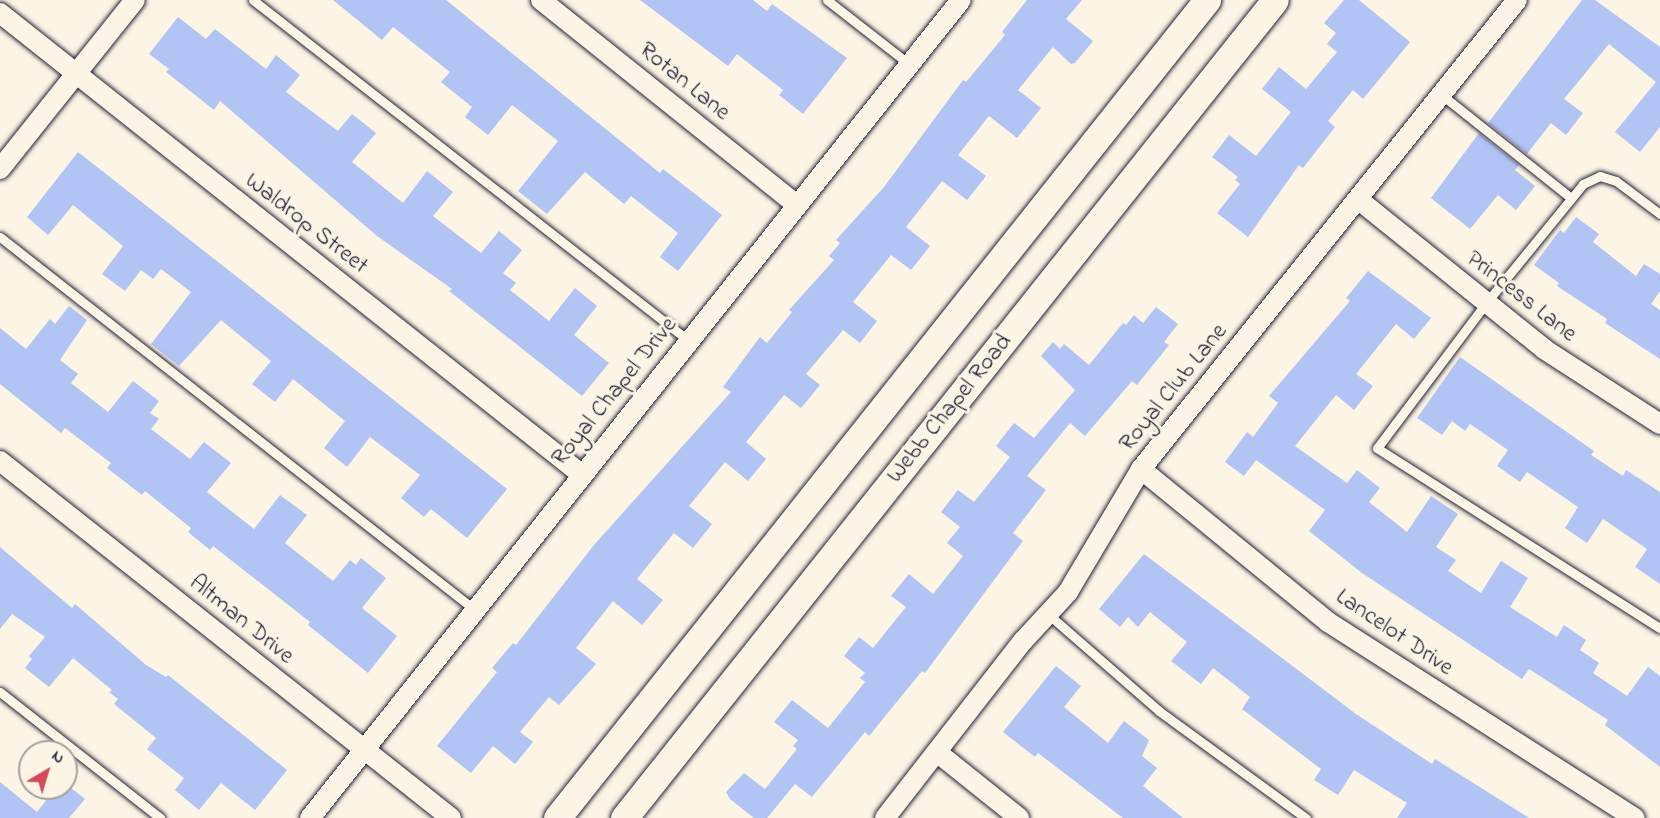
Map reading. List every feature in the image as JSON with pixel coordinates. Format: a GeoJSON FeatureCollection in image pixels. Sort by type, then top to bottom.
{"type":"FeatureCollection","features":[{"type":"Feature","properties":{"kind":"main road"},"geometry":{"type":"LineString","coordinates":[[557,818],[1208,0]]}},
{"type":"Feature","properties":{"kind":"main road","name":"Webb Chapel Road"},"geometry":{"type":"LineString","coordinates":[[624,818],[1275,0]]}},
{"type":"Feature","properties":{"kind":"street"},"geometry":{"type":"LineString","coordinates":[[0,169],[135,0]]}},
{"type":"Feature","properties":{"kind":"street","name":"Rotan Lane"},"geometry":{"type":"LineString","coordinates":[[541,0],[795,204]]}},
{"type":"Feature","properties":{"kind":"street","name":"Royal Chapel Drive"},"geometry":{"type":"LineString","coordinates":[[310,818],[795,204],[961,0]]}},
{"type":"Feature","properties":{"kind":"street","name":"Royal Club Lane"},"geometry":{"type":"LineString","coordinates":[[885,818],[1068,592],[1141,469],[1359,200],[1517,0]]}},
{"type":"Feature","properties":{"kind":"street","name":"Waldrop Street"},"geometry":{"type":"LineString","coordinates":[[0,13],[581,474]]}},
{"type":"Feature","properties":{"kind":"street","name":"Princess Lane"},"geometry":{"type":"LineString","coordinates":[[1359,200],[1544,350],[1660,424]]}},
{"type":"Feature","properties":{"kind":"street","name":"Altman Drive"},"geometry":{"type":"LineString","coordinates":[[0,461],[451,818]]}},
{"type":"Feature","properties":{"kind":"street","name":"Lancelot Drive"},"geometry":{"type":"LineString","coordinates":[[1141,469],[1328,622],[1635,818]]}},
{"type":"Feature","properties":{"kind":"street"},"geometry":{"type":"LineString","coordinates":[[938,753],[1019,818]]}},
{"type":"Feature","properties":{"kind":"lane"},"geometry":{"type":"LineString","coordinates":[[253,0],[689,341]]}},
{"type":"Feature","properties":{"kind":"lane"},"geometry":{"type":"LineString","coordinates":[[827,0],[909,64]]}},
{"type":"Feature","properties":{"kind":"lane"},"geometry":{"type":"LineString","coordinates":[[1442,95],[1571,198]]}},
{"type":"Feature","properties":{"kind":"lane"},"geometry":{"type":"LineString","coordinates":[[1660,214],[1616,181],[1600,176],[1583,184],[1486,303],[1377,448],[1660,628]]}},
{"type":"Feature","properties":{"kind":"lane"},"geometry":{"type":"LineString","coordinates":[[0,237],[475,610]]}},
{"type":"Feature","properties":{"kind":"lane"},"geometry":{"type":"LineString","coordinates":[[1048,614],[1160,711],[1306,818]]}},
{"type":"Feature","properties":{"kind":"lane"},"geometry":{"type":"LineString","coordinates":[[0,692],[160,818]]}},
{"type":"Feature","properties":{"kind":"building"},"geometry":{"type":"Polygon","coordinates":[[[333,0],[446,0],[660,173],[663,169],[722,215],[678,271],[660,257],[678,233],[631,196],[624,204],[585,172],[547,214],[518,191],[558,141],[512,105],[488,135],[465,117],[472,107],[441,82],[450,72],[393,27],[382,40],[333,0]]]}},
{"type":"Feature","properties":{"kind":"building"},"geometry":{"type":"Polygon","coordinates":[[[640,0],[753,0],[767,11],[772,4],[847,58],[803,114],[779,95],[783,90],[737,54],[728,66],[640,0]]]}},
{"type":"Feature","properties":{"kind":"building"},"geometry":{"type":"Polygon","coordinates":[[[1027,0],[1082,0],[1066,19],[1093,41],[1075,63],[1071,64],[1053,47],[1018,90],[1041,108],[1017,138],[989,116],[958,155],[986,176],[967,200],[942,181],[906,227],[930,246],[911,270],[891,255],[853,302],[877,321],[860,343],[843,330],[806,374],[820,385],[801,408],[784,395],[746,442],[766,459],[748,481],[725,462],[689,506],[712,524],[693,548],[674,533],[637,579],[663,600],[642,625],[613,601],[576,648],[596,664],[559,705],[549,697],[520,732],[533,742],[515,764],[493,746],[471,773],[437,746],[497,672],[492,668],[513,643],[516,645],[594,545],[731,392],[723,387],[760,337],[767,343],[792,312],[789,310],[834,260],[829,256],[840,243],[836,240],[884,187],[963,80],[966,82],[1005,35],[1002,32],[1027,0]]]}},
{"type":"Feature","properties":{"kind":"building"},"geometry":{"type":"Polygon","coordinates":[[[1344,0],[1359,0],[1410,42],[1363,99],[1353,90],[1328,121],[1335,127],[1303,168],[1299,165],[1248,237],[1217,213],[1240,184],[1235,180],[1238,177],[1212,157],[1229,135],[1256,156],[1291,112],[1262,89],[1279,67],[1306,89],[1337,52],[1327,44],[1336,33],[1324,23],[1344,0]]]}},
{"type":"Feature","properties":{"kind":"building"},"geometry":{"type":"Polygon","coordinates":[[[1582,0],[1595,0],[1660,47],[1660,127],[1640,152],[1615,132],[1656,82],[1609,44],[1564,99],[1583,113],[1566,135],[1551,123],[1527,154],[1488,123],[1582,0]]]}},
{"type":"Feature","properties":{"kind":"building"},"geometry":{"type":"Polygon","coordinates":[[[178,17],[206,39],[215,29],[266,69],[276,55],[300,75],[286,92],[338,131],[352,114],[376,133],[352,162],[403,203],[427,171],[453,192],[433,216],[481,253],[499,231],[522,250],[503,273],[516,283],[510,290],[549,321],[575,288],[597,306],[574,335],[609,363],[582,396],[449,291],[452,289],[377,236],[220,101],[214,110],[166,72],[169,69],[149,54],[178,17]]]}},
{"type":"Feature","properties":{"kind":"building"},"geometry":{"type":"Polygon","coordinates":[[[1479,133],[1519,165],[1515,170],[1535,186],[1516,210],[1498,195],[1470,229],[1431,198],[1479,133]]]}},
{"type":"Feature","properties":{"kind":"building"},"geometry":{"type":"Polygon","coordinates":[[[78,152],[507,489],[467,538],[431,509],[424,517],[401,498],[420,475],[370,437],[347,467],[324,448],[345,421],[293,379],[275,402],[252,384],[271,361],[221,320],[179,366],[151,344],[191,292],[161,269],[153,279],[141,270],[125,291],[102,274],[123,246],[73,205],[48,235],[27,217],[78,152]]]}},
{"type":"Feature","properties":{"kind":"building"},"geometry":{"type":"Polygon","coordinates":[[[1576,217],[1599,234],[1593,242],[1636,276],[1644,264],[1660,274],[1660,291],[1651,304],[1660,310],[1660,359],[1605,323],[1607,319],[1557,286],[1559,283],[1534,265],[1560,230],[1564,233],[1576,217]]]}},
{"type":"Feature","properties":{"kind":"building"},"geometry":{"type":"Polygon","coordinates":[[[1368,271],[1431,318],[1414,339],[1396,324],[1356,374],[1373,386],[1354,410],[1336,395],[1295,446],[1347,483],[1357,470],[1380,488],[1369,502],[1407,532],[1431,496],[1458,514],[1436,547],[1456,560],[1448,571],[1481,593],[1501,561],[1528,578],[1510,607],[1557,637],[1564,625],[1586,640],[1580,650],[1599,663],[1593,673],[1627,696],[1648,667],[1660,676],[1660,767],[1605,725],[1608,720],[1529,669],[1522,679],[1362,573],[1309,531],[1325,510],[1256,460],[1244,476],[1225,462],[1247,432],[1253,437],[1278,403],[1269,396],[1350,301],[1346,298],[1368,271]]]}},
{"type":"Feature","properties":{"kind":"building"},"geometry":{"type":"Polygon","coordinates":[[[69,306],[87,320],[60,360],[78,374],[71,383],[108,412],[133,381],[159,401],[150,413],[159,419],[151,429],[190,459],[204,442],[231,463],[207,492],[254,529],[280,495],[307,515],[285,543],[333,581],[350,560],[356,565],[361,558],[386,578],[362,608],[397,636],[368,673],[308,625],[310,622],[213,546],[210,550],[188,532],[191,528],[145,491],[142,495],[107,468],[111,463],[65,428],[61,433],[0,384],[0,328],[26,349],[50,319],[55,324],[69,306]]]}},
{"type":"Feature","properties":{"kind":"building"},"geometry":{"type":"Polygon","coordinates":[[[1156,307],[1178,324],[1164,342],[1169,345],[1137,385],[1132,381],[1085,436],[1070,423],[1027,476],[1046,490],[1013,533],[1023,541],[925,673],[922,671],[869,736],[865,732],[812,797],[795,784],[767,818],[754,818],[730,799],[726,792],[744,773],[765,789],[797,749],[793,746],[798,740],[774,722],[792,700],[828,728],[865,682],[860,678],[865,673],[844,656],[859,637],[873,648],[906,607],[891,596],[909,574],[933,594],[963,556],[947,543],[960,527],[941,512],[958,490],[974,502],[1010,457],[996,446],[1014,423],[1034,438],[1075,390],[1041,356],[1053,342],[1060,349],[1064,344],[1089,365],[1123,323],[1126,325],[1134,315],[1143,323],[1156,307]]]}},
{"type":"Feature","properties":{"kind":"building"},"geometry":{"type":"Polygon","coordinates":[[[1460,357],[1594,451],[1591,455],[1623,476],[1626,470],[1660,492],[1660,584],[1635,567],[1647,549],[1603,519],[1587,543],[1565,528],[1578,507],[1527,472],[1520,482],[1497,466],[1508,450],[1470,424],[1465,431],[1452,421],[1442,435],[1417,418],[1460,357]]]}},
{"type":"Feature","properties":{"kind":"building"},"geometry":{"type":"Polygon","coordinates":[[[0,547],[72,608],[75,604],[146,665],[166,677],[168,675],[287,770],[255,810],[221,783],[199,810],[175,790],[184,778],[147,749],[156,738],[114,704],[118,699],[109,692],[112,690],[73,658],[49,687],[25,668],[32,659],[29,656],[45,637],[12,614],[0,629],[0,547]]]}},
{"type":"Feature","properties":{"kind":"building"},"geometry":{"type":"Polygon","coordinates":[[[1144,554],[1356,714],[1432,764],[1435,759],[1529,818],[1397,818],[1407,803],[1354,770],[1338,795],[1314,780],[1321,769],[1242,709],[1250,697],[1213,668],[1201,684],[1171,661],[1187,642],[1150,612],[1138,627],[1128,617],[1120,627],[1099,609],[1144,554]]]}},
{"type":"Feature","properties":{"kind":"building"},"geometry":{"type":"Polygon","coordinates":[[[1056,666],[1081,686],[1064,707],[1108,743],[1124,721],[1149,740],[1142,756],[1157,768],[1143,786],[1183,818],[1123,818],[1038,753],[1035,757],[1003,732],[1056,666]]]}},
{"type":"Feature","properties":{"kind":"building"},"geometry":{"type":"Polygon","coordinates":[[[0,782],[18,797],[18,800],[22,800],[37,812],[46,800],[78,800],[78,793],[85,799],[69,818],[0,818],[0,782]]]}}]}
